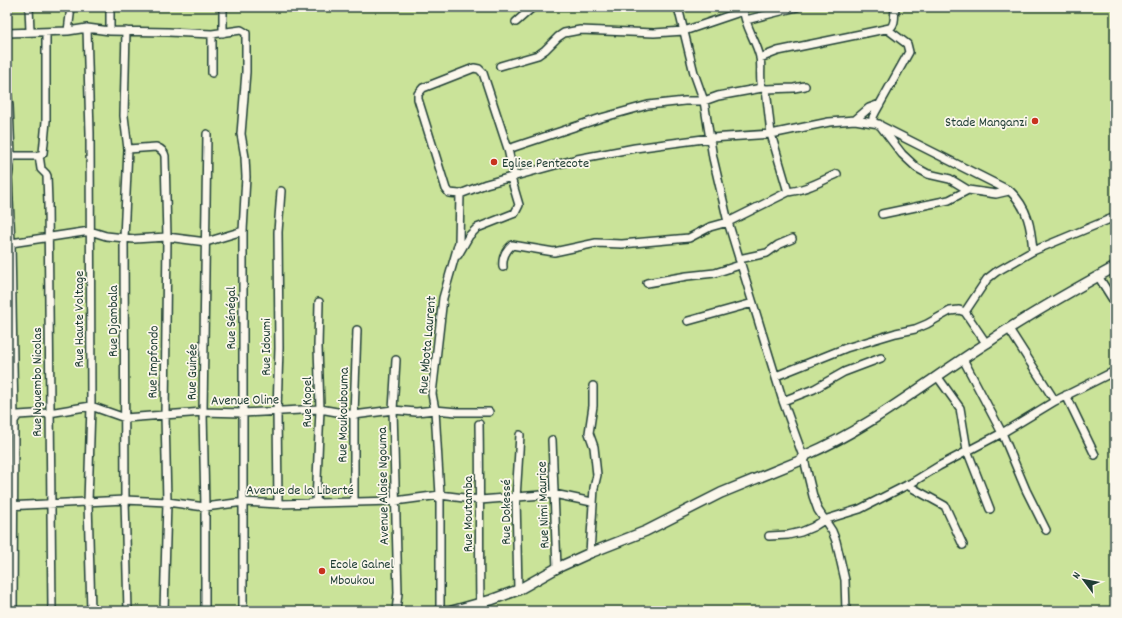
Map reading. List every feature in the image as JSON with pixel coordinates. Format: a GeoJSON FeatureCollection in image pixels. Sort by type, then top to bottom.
{"type":"FeatureCollection","features":[{"type":"Feature","properties":{"kind":"main road"},"geometry":{"type":"LineString","coordinates":[[452,611],[481,607],[518,590],[557,568],[646,531],[721,492],[804,458],[806,455],[834,443],[879,416],[1008,329],[1115,267]]}},
{"type":"Feature","properties":{"kind":"street"},"geometry":{"type":"LineString","coordinates":[[29,7],[30,31]]}},
{"type":"Feature","properties":{"kind":"street"},"geometry":{"type":"LineString","coordinates":[[68,31],[71,7]]}},
{"type":"Feature","properties":{"kind":"street"},"geometry":{"type":"LineString","coordinates":[[110,7],[110,31]]}},
{"type":"Feature","properties":{"kind":"street"},"geometry":{"type":"LineString","coordinates":[[7,33],[30,31],[68,31],[87,28],[110,31],[223,33],[224,7]]}},
{"type":"Feature","properties":{"kind":"street"},"geometry":{"type":"LineString","coordinates":[[516,22],[533,7]]}},
{"type":"Feature","properties":{"kind":"street"},"geometry":{"type":"LineString","coordinates":[[678,7],[694,73],[704,101],[713,158],[728,222],[783,402],[804,458],[813,496],[818,510],[832,531],[836,541],[845,580],[846,611]]}},
{"type":"Feature","properties":{"kind":"street"},"geometry":{"type":"LineString","coordinates":[[746,20],[797,7]]}},
{"type":"Feature","properties":{"kind":"street"},"geometry":{"type":"LineString","coordinates":[[760,58],[778,51],[887,29],[892,26],[894,22],[895,7]]}},
{"type":"Feature","properties":{"kind":"street"},"geometry":{"type":"LineString","coordinates":[[500,66],[538,54],[545,50],[564,33],[580,30],[654,33],[684,31],[743,9],[760,58],[760,79],[764,88],[771,134],[788,192]]}},
{"type":"Feature","properties":{"kind":"street","name":"Rue Haute Voltage"},"geometry":{"type":"LineString","coordinates":[[87,28],[91,406],[88,502],[91,611]]}},
{"type":"Feature","properties":{"kind":"street"},"geometry":{"type":"LineString","coordinates":[[887,29],[908,44],[909,52],[880,103],[873,117],[873,122],[1010,191],[1018,199],[1026,214],[1032,230],[1033,251]]}},
{"type":"Feature","properties":{"kind":"street","name":"Rue Sénégal"},"geometry":{"type":"LineString","coordinates":[[223,33],[241,30],[246,33],[247,37],[241,134],[245,157],[246,177],[243,231],[242,413],[244,611]]}},
{"type":"Feature","properties":{"kind":"street","name":"Rue Djambala"},"geometry":{"type":"LineString","coordinates":[[126,31],[124,116],[128,149],[124,238],[125,500],[128,611]]}},
{"type":"Feature","properties":{"kind":"street","name":"Rue Nguembo Nicolas"},"geometry":{"type":"LineString","coordinates":[[46,32],[46,121],[41,154],[41,169],[47,176],[52,611]]}},
{"type":"Feature","properties":{"kind":"street"},"geometry":{"type":"LineString","coordinates":[[212,34],[212,72]]}},
{"type":"Feature","properties":{"kind":"street"},"geometry":{"type":"LineString","coordinates":[[455,261],[469,236],[477,228],[515,213],[519,206],[513,177],[508,149],[483,73],[479,69],[474,68],[423,88],[418,94],[418,100],[446,189],[449,193],[460,194],[486,184],[513,177],[590,156],[642,147],[711,138],[771,134],[829,122],[855,120],[879,124],[902,154],[917,168],[928,174],[950,179],[968,190],[996,194],[1010,191]]}},
{"type":"Feature","properties":{"kind":"street"},"geometry":{"type":"LineString","coordinates":[[508,149],[601,118],[648,105],[685,101],[704,101],[718,96],[764,88],[794,88],[806,86]]}},
{"type":"Feature","properties":{"kind":"street"},"geometry":{"type":"LineString","coordinates":[[7,92],[11,156],[8,178],[11,243],[9,297],[13,611]]}},
{"type":"Feature","properties":{"kind":"street"},"geometry":{"type":"LineString","coordinates":[[855,120],[869,108],[880,103]]}},
{"type":"Feature","properties":{"kind":"street","name":"Rue Guinée"},"geometry":{"type":"LineString","coordinates":[[205,611],[204,412],[206,134]]}},
{"type":"Feature","properties":{"kind":"street","name":"Rue Impfondo"},"geometry":{"type":"LineString","coordinates":[[128,149],[156,147],[160,148],[164,152],[167,237],[165,415],[167,502],[164,611]]}},
{"type":"Feature","properties":{"kind":"street"},"geometry":{"type":"LineString","coordinates":[[11,156],[41,154]]}},
{"type":"Feature","properties":{"kind":"street"},"geometry":{"type":"LineString","coordinates":[[502,267],[504,255],[508,248],[512,245],[554,252],[596,243],[622,244],[689,238],[710,227],[728,222],[788,192],[806,189],[837,174]]}},
{"type":"Feature","properties":{"kind":"street"},"geometry":{"type":"LineString","coordinates":[[882,214],[949,200],[968,190]]}},
{"type":"Feature","properties":{"kind":"street","name":"Rue Idoumi"},"geometry":{"type":"LineString","coordinates":[[278,504],[278,232],[281,191]]}},
{"type":"Feature","properties":{"kind":"street","name":"Rue Mbota Laurent"},"geometry":{"type":"LineString","coordinates":[[440,611],[440,495],[435,410],[432,394],[445,286],[455,261],[459,242],[460,194]]}},
{"type":"Feature","properties":{"kind":"street"},"geometry":{"type":"LineString","coordinates":[[965,312],[988,279],[996,272],[1033,251],[1115,217]]}},
{"type":"Feature","properties":{"kind":"street"},"geometry":{"type":"LineString","coordinates":[[11,243],[90,231],[106,236],[134,239],[167,237],[206,242],[243,231]]}},
{"type":"Feature","properties":{"kind":"street"},"geometry":{"type":"LineString","coordinates":[[647,283],[686,276],[715,273],[767,252],[792,239]]}},
{"type":"Feature","properties":{"kind":"street"},"geometry":{"type":"LineString","coordinates":[[1098,276],[1115,303]]}},
{"type":"Feature","properties":{"kind":"street","name":"Rue Kopel"},"geometry":{"type":"LineString","coordinates":[[316,503],[320,409],[318,347],[320,302]]}},
{"type":"Feature","properties":{"kind":"street"},"geometry":{"type":"LineString","coordinates":[[688,321],[753,303]]}},
{"type":"Feature","properties":{"kind":"street"},"geometry":{"type":"LineString","coordinates":[[776,376],[846,348],[915,329],[950,311],[959,310],[965,312],[986,343]]}},
{"type":"Feature","properties":{"kind":"street"},"geometry":{"type":"LineString","coordinates":[[1008,329],[1055,401]]}},
{"type":"Feature","properties":{"kind":"street","name":"Rue Moukoubouma"},"geometry":{"type":"LineString","coordinates":[[354,502],[354,415],[357,330]]}},
{"type":"Feature","properties":{"kind":"street"},"geometry":{"type":"LineString","coordinates":[[783,402],[814,389],[844,372],[881,358]]}},
{"type":"Feature","properties":{"kind":"street"},"geometry":{"type":"LineString","coordinates":[[963,359],[1002,433],[1026,490],[1046,530]]}},
{"type":"Feature","properties":{"kind":"street","name":"Avenue Aloise Ngouma"},"geometry":{"type":"LineString","coordinates":[[396,360],[393,410],[398,592],[396,611]]}},
{"type":"Feature","properties":{"kind":"street"},"geometry":{"type":"LineString","coordinates":[[769,536],[788,535],[801,532],[824,520],[860,509],[907,485],[967,450],[1002,433],[1066,395],[1115,371]]}},
{"type":"Feature","properties":{"kind":"street"},"geometry":{"type":"LineString","coordinates":[[937,376],[960,408],[967,450],[990,509]]}},
{"type":"Feature","properties":{"kind":"street"},"geometry":{"type":"LineString","coordinates":[[590,553],[592,502],[597,474],[594,447],[589,433],[593,406],[593,386]]}},
{"type":"Feature","properties":{"kind":"street"},"geometry":{"type":"LineString","coordinates":[[1066,395],[1095,455]]}},
{"type":"Feature","properties":{"kind":"street","name":"Avenue Oline"},"geometry":{"type":"LineString","coordinates":[[10,421],[18,415],[49,413],[91,406],[125,418],[204,412],[242,413],[320,409],[354,415],[393,410],[416,412],[435,410],[489,412]]}},
{"type":"Feature","properties":{"kind":"street","name":"Rue Moutamba"},"geometry":{"type":"LineString","coordinates":[[479,424],[479,550],[481,607]]}},
{"type":"Feature","properties":{"kind":"street","name":"Rue Dokessé"},"geometry":{"type":"LineString","coordinates":[[518,590],[516,498],[520,435]]}},
{"type":"Feature","properties":{"kind":"street","name":"Rue Nimi Maurice"},"geometry":{"type":"LineString","coordinates":[[552,440],[557,568]]}},
{"type":"Feature","properties":{"kind":"street"},"geometry":{"type":"LineString","coordinates":[[907,485],[945,506],[963,545]]}},
{"type":"Feature","properties":{"kind":"street","name":"Avenue de la Liberté"},"geometry":{"type":"LineString","coordinates":[[11,506],[125,500],[167,502],[205,507],[244,502],[278,504],[395,501],[440,495],[480,500],[554,494],[592,502]]}},
{"type":"Feature","properties":{"kind":"green space"},"geometry":{"type":"Polygon","coordinates":[[[7,7],[1115,7],[1115,611],[7,611],[7,7]]]}},
{"type":"Feature","properties":{"kind":"place","name":"Stade Manganzi"},"geometry":{"type":"Point","coordinates":[1035,121]}},
{"type":"Feature","properties":{"kind":"place","name":"Eglise Pentecote"},"geometry":{"type":"Point","coordinates":[494,162]}},
{"type":"Feature","properties":{"kind":"place","name":"Ecole Galnel Mboukou"},"geometry":{"type":"Point","coordinates":[322,571]}}]}
